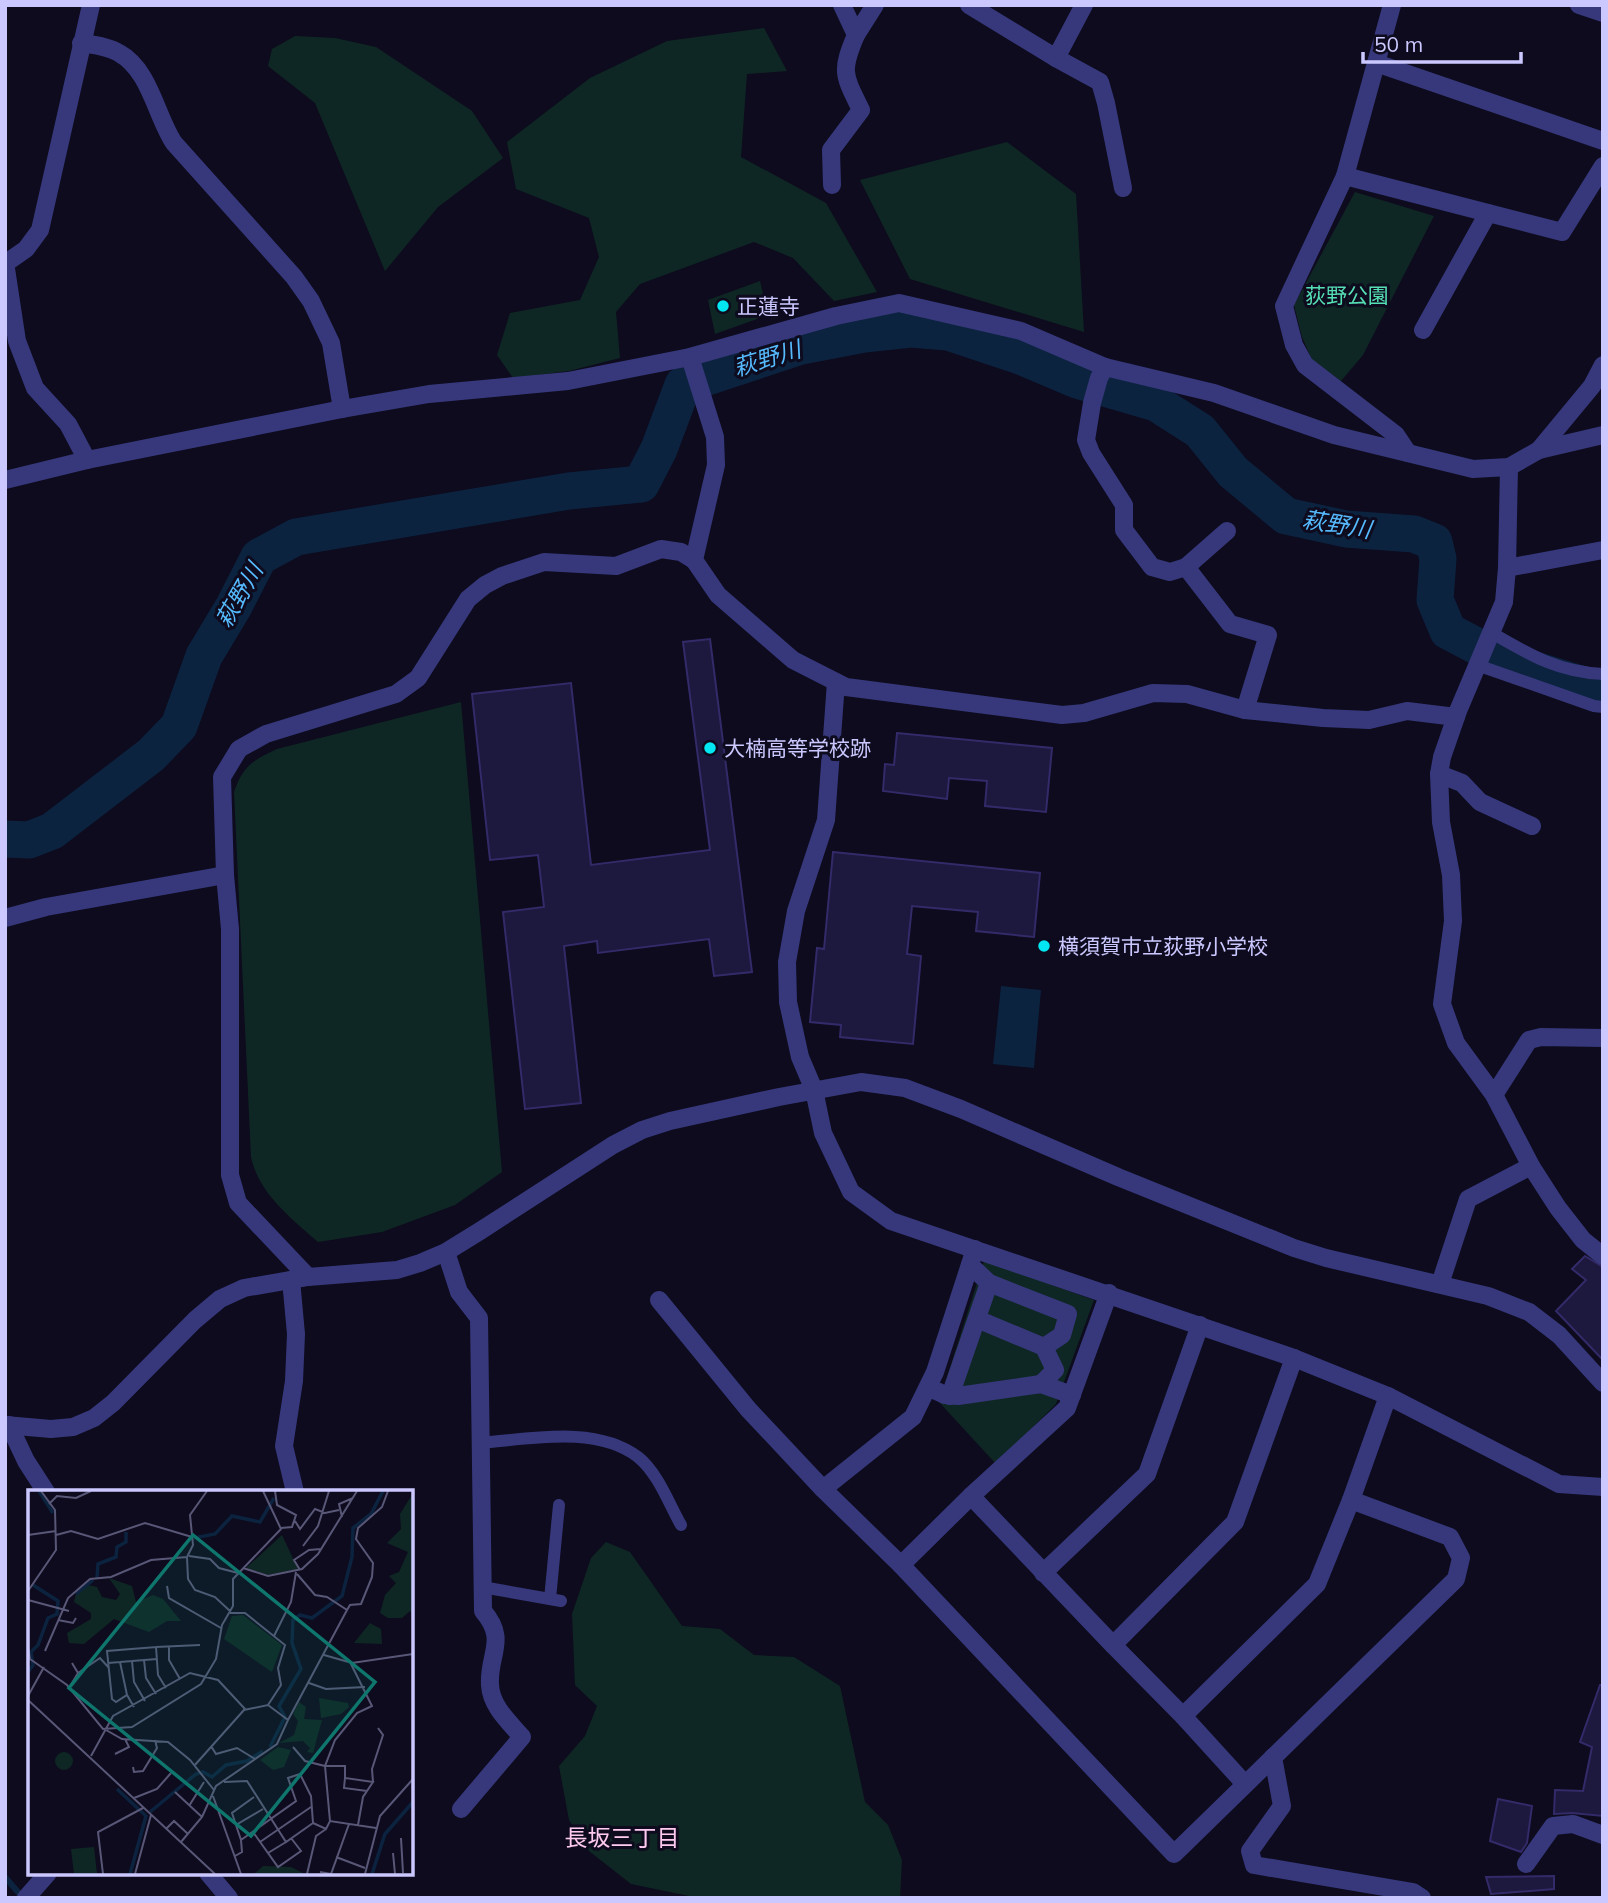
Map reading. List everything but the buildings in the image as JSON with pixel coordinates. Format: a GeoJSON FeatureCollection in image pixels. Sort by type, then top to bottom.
{"type":"FeatureCollection","features":[{"type":"Feature","properties":{"kind":"street"},"geometry":{"type":"LineString","coordinates":[[87,460],[68,424],[35,388],[18,341],[6,262],[26,249],[40,230],[91,5]]}},
{"type":"Feature","properties":{"kind":"street"},"geometry":{"type":"LineString","coordinates":[[842,5],[856,35]]}},
{"type":"Feature","properties":{"kind":"street"},"geometry":{"type":"LineString","coordinates":[[832,185],[831,150],[861,110],[845,76],[846,59],[856,35],[875,5]]}},
{"type":"Feature","properties":{"kind":"street"},"geometry":{"type":"LineString","coordinates":[[969,5],[1100,82],[1123,188]]}},
{"type":"Feature","properties":{"kind":"street"},"geometry":{"type":"LineString","coordinates":[[1056,58],[1084,5]]}},
{"type":"Feature","properties":{"kind":"street"},"geometry":{"type":"LineString","coordinates":[[1392,5],[1345,176],[1284,306],[1294,345],[1305,365],[1396,435],[1408,453]]}},
{"type":"Feature","properties":{"kind":"street"},"geometry":{"type":"LineString","coordinates":[[1579,5],[1603,13]]}},
{"type":"Feature","properties":{"kind":"street"},"geometry":{"type":"LineString","coordinates":[[81,43],[111,49],[130,61],[144,80],[164,128],[174,143],[294,277],[311,301],[331,342],[342,409]]}},
{"type":"Feature","properties":{"kind":"street"},"geometry":{"type":"LineString","coordinates":[[1376,63],[1603,141]]}},
{"type":"Feature","properties":{"kind":"street"},"geometry":{"type":"LineString","coordinates":[[1345,176],[1562,232],[1603,166]]}},
{"type":"Feature","properties":{"kind":"street"},"geometry":{"type":"LineString","coordinates":[[1423,330],[1488,213]]}},
{"type":"Feature","properties":{"kind":"street"},"geometry":{"type":"LineString","coordinates":[[5,480],[87,460],[342,409],[429,394],[568,381],[690,357],[836,316],[899,303],[1021,331],[1102,372],[1214,393],[1334,435],[1473,469],[1509,467],[1539,450],[1603,435]]}},
{"type":"Feature","properties":{"kind":"street"},"geometry":{"type":"LineString","coordinates":[[690,357],[715,437],[716,465],[694,560]]}},
{"type":"Feature","properties":{"kind":"street"},"geometry":{"type":"LineString","coordinates":[[1539,450],[1592,386],[1603,365]]}},
{"type":"Feature","properties":{"kind":"street"},"geometry":{"type":"LineString","coordinates":[[1102,372],[1091,403],[1086,440],[1091,453],[1124,505],[1124,530],[1152,567],[1170,572],[1186,567],[1227,531]]}},
{"type":"Feature","properties":{"kind":"street"},"geometry":{"type":"LineString","coordinates":[[1509,467],[1504,601],[1456,717],[1439,774],[1441,822],[1451,875],[1453,921],[1442,1004],[1456,1043],[1494,1095],[1531,1166],[1583,1240],[1603,1256]]}},
{"type":"Feature","properties":{"kind":"street"},"geometry":{"type":"LineString","coordinates":[[295,1490],[284,1446],[294,1381],[299,1279],[238,1203],[230,1175],[230,929],[225,875],[222,777],[240,750],[280,728],[396,694],[408,686],[418,678],[468,599],[485,585],[502,576],[544,562],[616,566],[661,549],[681,552],[694,560],[718,595],[793,660],[846,687],[1062,715],[1084,713],[1153,693],[1187,694],[1245,710],[1323,718],[1369,720],[1407,711],[1456,717]]}},
{"type":"Feature","properties":{"kind":"street"},"geometry":{"type":"LineString","coordinates":[[1507,568],[1603,550]]}},
{"type":"Feature","properties":{"kind":"street"},"geometry":{"type":"LineString","coordinates":[[1186,567],[1230,624],[1268,635],[1245,710]]}},
{"type":"Feature","properties":{"kind":"street"},"geometry":{"type":"LineString","coordinates":[[836,682],[826,820],[796,911],[787,962],[788,1002],[800,1057],[814,1090],[823,1133],[852,1192],[891,1221],[973,1257],[1109,1293],[1294,1358],[1388,1396],[1559,1484],[1603,1487]]}},
{"type":"Feature","properties":{"kind":"street"},"geometry":{"type":"LineString","coordinates":[[1439,774],[1462,783],[1480,802],[1532,826]]}},
{"type":"Feature","properties":{"kind":"street"},"geometry":{"type":"LineString","coordinates":[[5,918],[46,907],[225,875]]}},
{"type":"Feature","properties":{"kind":"street"},"geometry":{"type":"LineString","coordinates":[[1494,1095],[1530,1041],[1541,1037],[1603,1038]]}},
{"type":"Feature","properties":{"kind":"street"},"geometry":{"type":"LineString","coordinates":[[7,1425],[51,1429],[73,1427],[94,1418],[113,1403],[219,1299],[244,1288],[299,1279],[397,1270],[446,1252],[613,1145],[642,1130],[670,1121],[861,1082],[905,1088],[961,1109],[1118,1177],[1294,1248],[1488,1296],[1530,1312],[1559,1335],[1603,1383]]}},
{"type":"Feature","properties":{"kind":"street"},"geometry":{"type":"LineString","coordinates":[[1440,1284],[1468,1199],[1531,1166]]}},
{"type":"Feature","properties":{"kind":"street"},"geometry":{"type":"LineString","coordinates":[[446,1252],[459,1292],[479,1318],[483,1611],[494,1623],[497,1639],[490,1685],[501,1713],[522,1737],[461,1809]]}},
{"type":"Feature","properties":{"kind":"street"},"geometry":{"type":"LineString","coordinates":[[973,1257],[989,1283],[1068,1314],[1062,1335],[1044,1347]]}},
{"type":"Feature","properties":{"kind":"street"},"geometry":{"type":"LineString","coordinates":[[823,1489],[913,1417],[935,1372],[973,1257]]}},
{"type":"Feature","properties":{"kind":"street"},"geometry":{"type":"LineString","coordinates":[[950,1395],[989,1283]]}},
{"type":"Feature","properties":{"kind":"street"},"geometry":{"type":"LineString","coordinates":[[901,1565],[1067,1408],[1109,1293]]}},
{"type":"Feature","properties":{"kind":"street"},"geometry":{"type":"LineString","coordinates":[[659,1300],[748,1409],[823,1489],[901,1565],[1174,1854],[1456,1579],[1461,1558],[1450,1537],[1351,1500]]}},
{"type":"Feature","properties":{"kind":"street"},"geometry":{"type":"LineString","coordinates":[[977,1319],[1044,1347],[1055,1370],[1041,1384]]}},
{"type":"Feature","properties":{"kind":"street"},"geometry":{"type":"LineString","coordinates":[[1043,1573],[1147,1474],[1200,1325]]}},
{"type":"Feature","properties":{"kind":"street"},"geometry":{"type":"LineString","coordinates":[[1113,1645],[1236,1522],[1294,1358]]}},
{"type":"Feature","properties":{"kind":"street"},"geometry":{"type":"LineString","coordinates":[[928,1387],[958,1396],[1041,1384],[1072,1395]]}},
{"type":"Feature","properties":{"kind":"street"},"geometry":{"type":"LineString","coordinates":[[1183,1716],[1317,1584],[1351,1500],[1388,1396]]}},
{"type":"Feature","properties":{"kind":"street"},"geometry":{"type":"LineString","coordinates":[[7,1425],[45,1490]]}},
{"type":"Feature","properties":{"kind":"street"},"geometry":{"type":"LineString","coordinates":[[971,1496],[1245,1784]]}},
{"type":"Feature","properties":{"kind":"street"},"geometry":{"type":"LineString","coordinates":[[1273,1757],[1282,1806],[1250,1851],[1254,1865],[1413,1892],[1422,1898]]}},
{"type":"Feature","properties":{"kind":"street"},"geometry":{"type":"LineString","coordinates":[[1526,1864],[1553,1826],[1573,1825],[1603,1835]]}},
{"type":"Feature","properties":{"kind":"street"},"geometry":{"type":"LineString","coordinates":[[28,1895],[46,1875]]}},
{"type":"Feature","properties":{"kind":"street"},"geometry":{"type":"LineString","coordinates":[[210,1875],[229,1898]]}},
{"type":"Feature","properties":{"kind":"lane"},"geometry":{"type":"LineString","coordinates":[[1492,633],[1542,662],[1577,673],[1603,674]]}},
{"type":"Feature","properties":{"kind":"lane"},"geometry":{"type":"LineString","coordinates":[[1477,665],[1603,707]]}},
{"type":"Feature","properties":{"kind":"lane"},"geometry":{"type":"LineString","coordinates":[[481,1443],[585,1436],[621,1448],[638,1457],[647,1467],[681,1525]]}},
{"type":"Feature","properties":{"kind":"lane"},"geometry":{"type":"LineString","coordinates":[[482,1587],[556,1600],[559,1505]]}},
{"type":"Feature","properties":{"kind":"green space"},"geometry":{"type":"Polygon","coordinates":[[[764,28],[787,71],[747,74],[741,157],[826,203],[877,292],[834,301],[793,258],[754,242],[640,284],[616,312],[620,358],[569,371],[513,378],[497,355],[510,313],[580,300],[599,257],[589,218],[516,189],[507,142],[590,78],[667,41],[764,28]]]}},
{"type":"Feature","properties":{"kind":"green space"},"geometry":{"type":"Polygon","coordinates":[[[295,36],[335,38],[376,47],[472,111],[503,158],[438,207],[385,271],[315,103],[268,66],[272,49],[295,36]]]}},
{"type":"Feature","properties":{"kind":"green space"},"geometry":{"type":"Polygon","coordinates":[[[1007,142],[1076,194],[1084,332],[910,279],[860,180],[1007,142]]]}},
{"type":"Feature","properties":{"kind":"green space","name":"荻野公園"},"geometry":{"type":"Polygon","coordinates":[[[1355,192],[1434,216],[1363,355],[1341,381],[1312,360],[1302,337],[1294,305],[1355,192]]]}},
{"type":"Feature","properties":{"kind":"green space"},"geometry":{"type":"Polygon","coordinates":[[[760,281],[768,315],[715,334],[708,300],[760,281]]]}},
{"type":"Feature","properties":{"kind":"green space"},"geometry":{"type":"Polygon","coordinates":[[[461,702],[502,1172],[455,1205],[382,1232],[318,1242],[269,1194],[261,1183],[251,1157],[234,792],[241,776],[250,765],[277,749],[461,702]]]}},
{"type":"Feature","properties":{"kind":"green space"},"geometry":{"type":"Polygon","coordinates":[[[984,1261],[1094,1300],[1056,1404],[996,1464],[939,1402],[984,1261]]]}},
{"type":"Feature","properties":{"kind":"green space"},"geometry":{"type":"Polygon","coordinates":[[[606,1542],[630,1552],[682,1626],[720,1629],[754,1655],[794,1657],[840,1686],[865,1802],[888,1825],[902,1860],[900,1898],[699,1898],[631,1884],[589,1851],[569,1820],[559,1766],[585,1736],[597,1706],[575,1685],[572,1614],[591,1558],[606,1542]]]}},
{"type":"Feature","properties":{"kind":"water"},"geometry":{"type":"Polygon","coordinates":[[[1001,986],[1041,990],[1034,1068],[993,1064],[1001,986]]]}},
{"type":"Feature","properties":{"kind":"waterway","name":"萩野川"},"geometry":{"type":"LineString","coordinates":[[5,839],[29,840],[52,831],[151,755],[179,726],[204,656],[259,557],[296,537],[569,491],[641,484],[659,449],[683,385],[801,346],[864,334],[911,329],[948,332],[1023,357],[1077,380],[1156,403],[1200,431],[1233,472],[1286,516],[1346,529],[1414,534],[1434,542],[1438,559],[1435,600],[1448,631],[1503,660],[1603,691]]}},
{"type":"Feature","properties":{"kind":"waterway"},"geometry":{"type":"LineString","coordinates":[[5,1877],[23,1898]]}},
{"type":"Feature","properties":{"kind":"place","name":"正蓮寺"},"geometry":{"type":"Point","coordinates":[723,306]}},
{"type":"Feature","properties":{"kind":"place","name":"大楠高等学校跡"},"geometry":{"type":"Point","coordinates":[710,748]}},
{"type":"Feature","properties":{"kind":"place","name":"横須賀市立荻野小学校"},"geometry":{"type":"Point","coordinates":[1044,946]}},
{"type":"Feature","properties":{"kind":"district","name":"長坂三丁目"},"geometry":{"type":"Point","coordinates":[622,1837]}}]}
